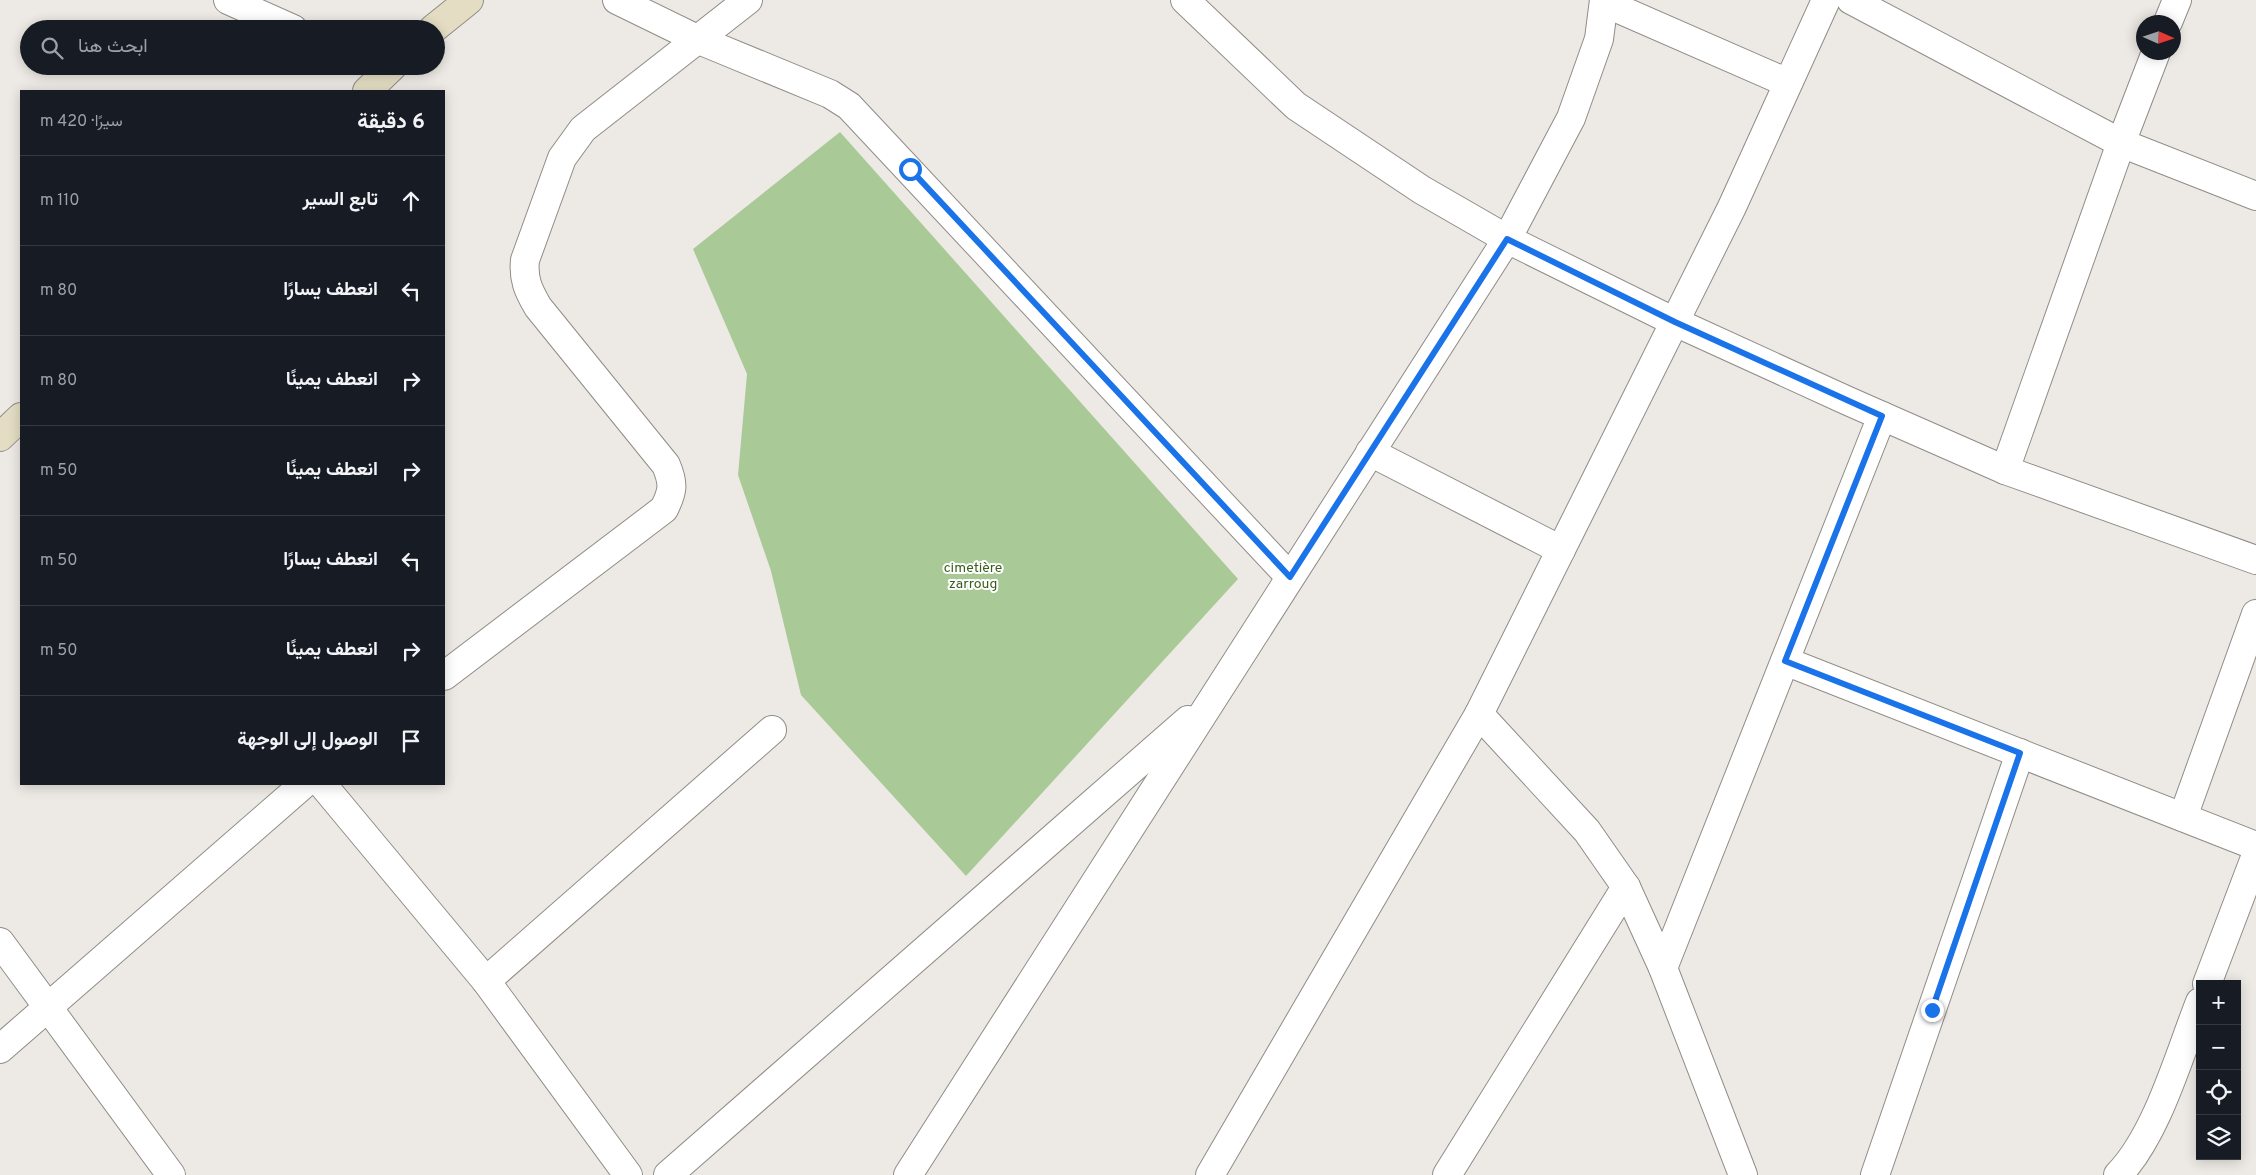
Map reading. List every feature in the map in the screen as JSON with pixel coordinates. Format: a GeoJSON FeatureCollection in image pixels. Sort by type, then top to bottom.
{"type":"FeatureCollection","features":[{"type":"Feature","properties":{"kind":"street"},"geometry":{"type":"LineString","coordinates":[[228,0],[273,20]]}},
{"type":"Feature","properties":{"kind":"street"},"geometry":{"type":"LineString","coordinates":[[444,20],[469,0]]}},
{"type":"Feature","properties":{"kind":"street"},"geometry":{"type":"LineString","coordinates":[[617,0],[699,40],[830,94],[849,106],[871,127],[1290,577]]}},
{"type":"Feature","properties":{"kind":"street"},"geometry":{"type":"LineString","coordinates":[[445,675],[664,509],[672,492],[670,476],[666,465],[538,307],[528,290],[524,276],[525,260],[562,158],[583,130],[748,0]]}},
{"type":"Feature","properties":{"kind":"street"},"geometry":{"type":"LineString","coordinates":[[1185,0],[1296,106],[1422,190],[1507,239],[1675,322],[2005,470],[2256,560]]}},
{"type":"Feature","properties":{"kind":"street"},"geometry":{"type":"LineString","coordinates":[[1210,1175],[1479,714],[1732,207],[1826,0]]}},
{"type":"Feature","properties":{"kind":"street"},"geometry":{"type":"LineString","coordinates":[[1851,0],[2121,143],[2256,196]]}},
{"type":"Feature","properties":{"kind":"street"},"geometry":{"type":"LineString","coordinates":[[2171,15],[2177,0]]}},
{"type":"Feature","properties":{"kind":"street"},"geometry":{"type":"LineString","coordinates":[[908,1175],[1507,239],[1571,118],[1599,39],[1604,2],[1788,83]]}},
{"type":"Feature","properties":{"kind":"street"},"geometry":{"type":"LineString","coordinates":[[2005,470],[2121,143],[2153,60]]}},
{"type":"Feature","properties":{"kind":"street"},"geometry":{"type":"LineString","coordinates":[[367,90],[380,75]]}},
{"type":"Feature","properties":{"kind":"street"},"geometry":{"type":"LineString","coordinates":[[1663,968],[1882,416]]}},
{"type":"Feature","properties":{"kind":"street"},"geometry":{"type":"LineString","coordinates":[[1370,452],[1561,550]]}},
{"type":"Feature","properties":{"kind":"street"},"geometry":{"type":"LineString","coordinates":[[2183,817],[2256,614]]}},
{"type":"Feature","properties":{"kind":"street"},"geometry":{"type":"LineString","coordinates":[[1785,661],[2256,846]]}},
{"type":"Feature","properties":{"kind":"street"},"geometry":{"type":"LineString","coordinates":[[668,1175],[1213,699]]}},
{"type":"Feature","properties":{"kind":"street"},"geometry":{"type":"LineString","coordinates":[[1479,714],[1587,831],[1626,887],[1663,968],[1742,1175]]}},
{"type":"Feature","properties":{"kind":"street"},"geometry":{"type":"LineString","coordinates":[[486,981],[772,730]]}},
{"type":"Feature","properties":{"kind":"street"},"geometry":{"type":"LineString","coordinates":[[1875,1175],[2020,753]]}},
{"type":"Feature","properties":{"kind":"street"},"geometry":{"type":"LineString","coordinates":[[0,1049],[303,785]]}},
{"type":"Feature","properties":{"kind":"street"},"geometry":{"type":"LineString","coordinates":[[323,785],[486,981],[628,1175]]}},
{"type":"Feature","properties":{"kind":"street"},"geometry":{"type":"LineString","coordinates":[[2209,980],[2256,855]]}},
{"type":"Feature","properties":{"kind":"street"},"geometry":{"type":"LineString","coordinates":[[1447,1175],[1626,887]]}},
{"type":"Feature","properties":{"kind":"street"},"geometry":{"type":"LineString","coordinates":[[0,942],[49,1006],[171,1175]]}},
{"type":"Feature","properties":{"kind":"street"},"geometry":{"type":"LineString","coordinates":[[2118,1175],[2132,1159],[2147,1135],[2196,1012]]}},
{"type":"Feature","properties":{"kind":"green space","name":"cimetière zarroug"},"geometry":{"type":"Polygon","coordinates":[[[840,132],[1238,579],[966,876],[801,695],[771,571],[738,475],[747,374],[693,249],[840,132]]]}},
{"type":"Feature","properties":{"kind":"route"},"geometry":{"type":"LineString","coordinates":[[910,169],[1290,577],[1507,239],[1675,322],[1882,416],[1785,661],[2020,753],[1932,1010]]}}]}
